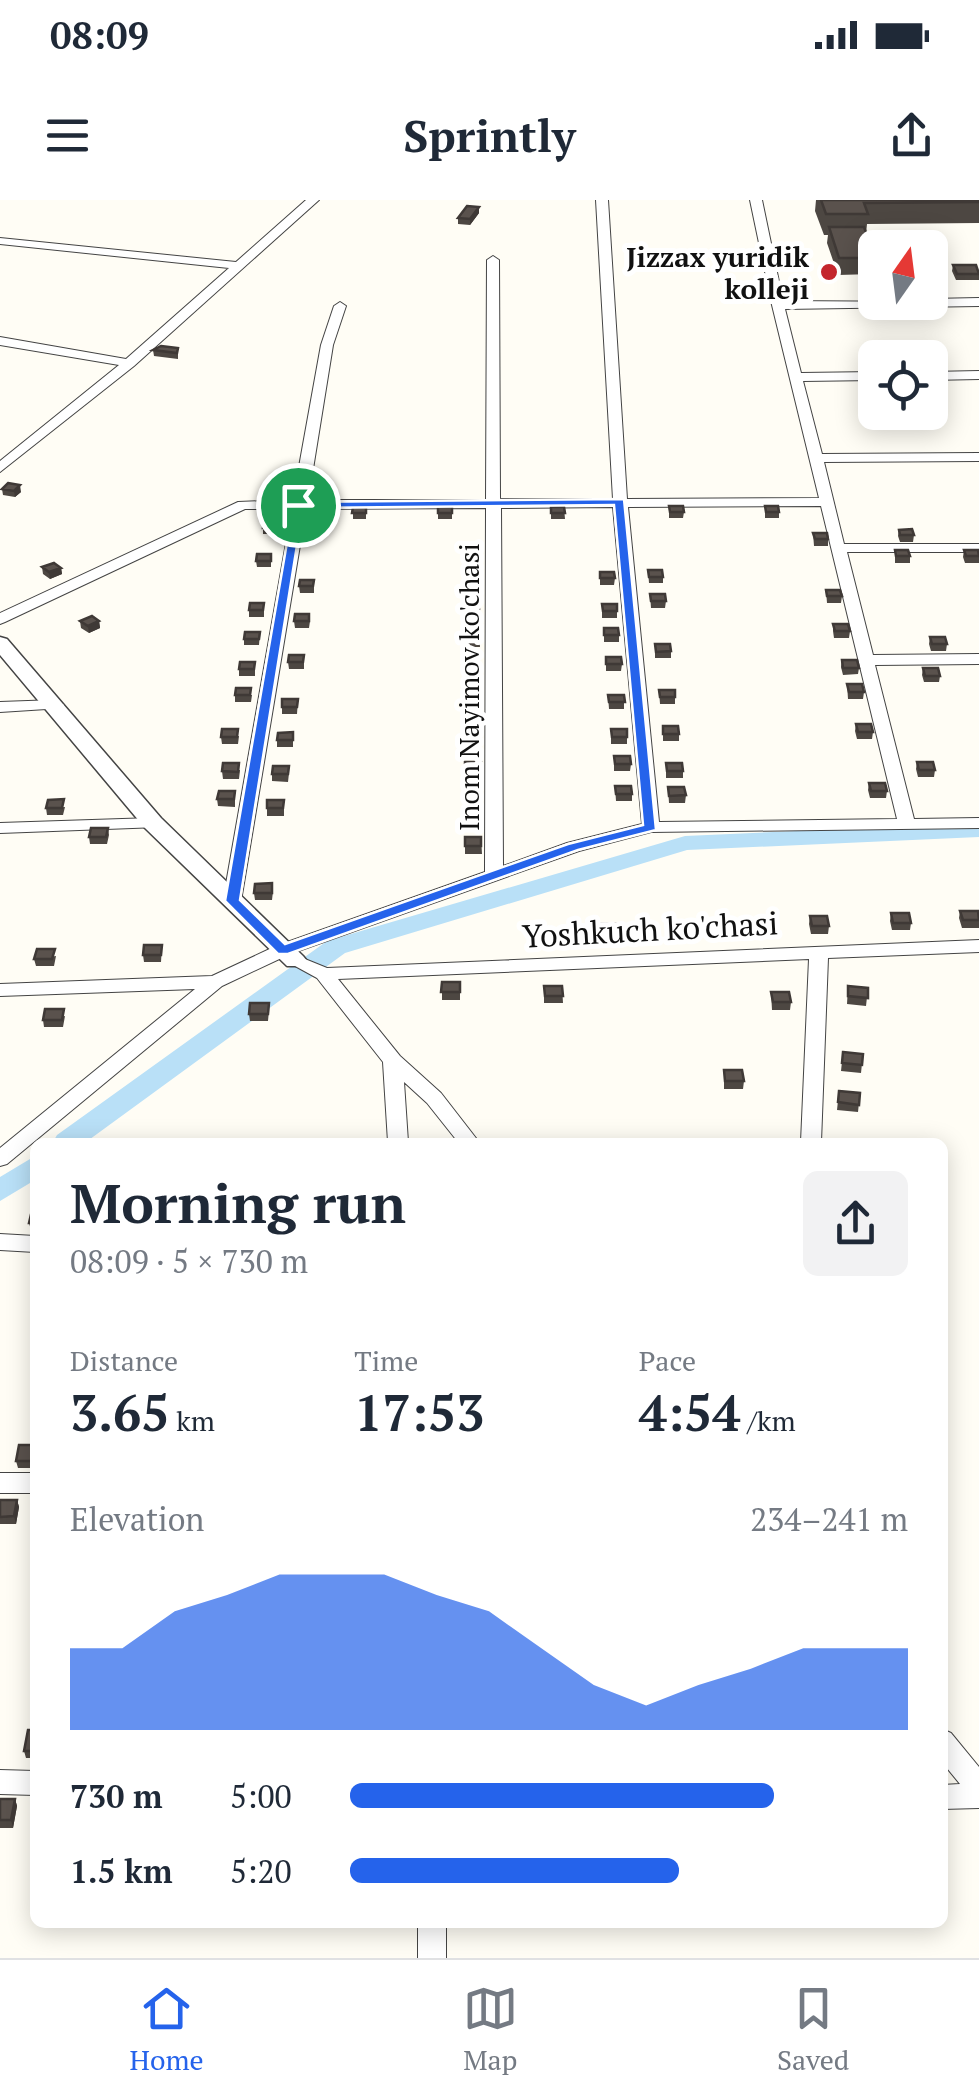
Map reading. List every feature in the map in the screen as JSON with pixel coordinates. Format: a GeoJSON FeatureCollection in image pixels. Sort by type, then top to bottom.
{"type":"FeatureCollection","features":[{"type":"Feature","properties":{"kind":"street"},"geometry":{"type":"LineString","coordinates":[[0,468],[129,363],[313,200]]}},
{"type":"Feature","properties":{"kind":"street"},"geometry":{"type":"LineString","coordinates":[[602,200],[620,502],[650,827]]}},
{"type":"Feature","properties":{"kind":"street"},"geometry":{"type":"LineString","coordinates":[[756,200],[778,305],[907,825]]}},
{"type":"Feature","properties":{"kind":"street"},"geometry":{"type":"LineString","coordinates":[[0,241],[242,266]]}},
{"type":"Feature","properties":{"kind":"street","name":"Inom Nayimov ko'chasi"},"geometry":{"type":"LineString","coordinates":[[494,260],[494,874]]}},
{"type":"Feature","properties":{"kind":"street"},"geometry":{"type":"LineString","coordinates":[[778,305],[979,302]]}},
{"type":"Feature","properties":{"kind":"street"},"geometry":{"type":"LineString","coordinates":[[232,901],[327,345],[340,306]]}},
{"type":"Feature","properties":{"kind":"street"},"geometry":{"type":"LineString","coordinates":[[0,341],[129,363]]}},
{"type":"Feature","properties":{"kind":"street"},"geometry":{"type":"LineString","coordinates":[[948,376],[979,375]]}},
{"type":"Feature","properties":{"kind":"street"},"geometry":{"type":"LineString","coordinates":[[798,377],[858,376]]}},
{"type":"Feature","properties":{"kind":"street"},"geometry":{"type":"LineString","coordinates":[[819,458],[979,457]]}},
{"type":"Feature","properties":{"kind":"street"},"geometry":{"type":"LineString","coordinates":[[0,619],[244,505],[828,502]]}},
{"type":"Feature","properties":{"kind":"street"},"geometry":{"type":"LineString","coordinates":[[840,548],[979,548]]}},
{"type":"Feature","properties":{"kind":"street"},"geometry":{"type":"LineString","coordinates":[[0,643],[152,823],[302,963],[393,1061],[434,1098],[466,1138]]}},
{"type":"Feature","properties":{"kind":"street"},"geometry":{"type":"LineString","coordinates":[[866,660],[979,659]]}},
{"type":"Feature","properties":{"kind":"street"},"geometry":{"type":"LineString","coordinates":[[0,707],[56,706]]}},
{"type":"Feature","properties":{"kind":"street"},"geometry":{"type":"LineString","coordinates":[[0,828],[152,823]]}},
{"type":"Feature","properties":{"kind":"street"},"geometry":{"type":"LineString","coordinates":[[0,990],[215,982],[302,963],[494,874],[573,847],[650,827],[979,823]]}},
{"type":"Feature","properties":{"kind":"street","name":"Yoshkuch ko'chasi"},"geometry":{"type":"LineString","coordinates":[[302,963],[979,946]]}},
{"type":"Feature","properties":{"kind":"street"},"geometry":{"type":"LineString","coordinates":[[811,1138],[819,950]]}},
{"type":"Feature","properties":{"kind":"street"},"geometry":{"type":"LineString","coordinates":[[0,1159],[215,982]]}},
{"type":"Feature","properties":{"kind":"street"},"geometry":{"type":"LineString","coordinates":[[393,1061],[398,1138]]}},
{"type":"Feature","properties":{"kind":"street"},"geometry":{"type":"LineString","coordinates":[[0,1242],[30,1244]]}},
{"type":"Feature","properties":{"kind":"street"},"geometry":{"type":"LineString","coordinates":[[0,1482],[30,1484]]}},
{"type":"Feature","properties":{"kind":"street"},"geometry":{"type":"LineString","coordinates":[[948,1749],[979,1788]]}},
{"type":"Feature","properties":{"kind":"street"},"geometry":{"type":"LineString","coordinates":[[0,1782],[30,1783]]}},
{"type":"Feature","properties":{"kind":"street"},"geometry":{"type":"LineString","coordinates":[[948,1796],[979,1796]]}},
{"type":"Feature","properties":{"kind":"street"},"geometry":{"type":"LineString","coordinates":[[432,1928],[432,1958]]}},
{"type":"Feature","properties":{"kind":"building"},"geometry":{"type":"Polygon","coordinates":[[[821,200],[979,202],[864,203],[868,214],[826,214],[821,200]]]}},
{"type":"Feature","properties":{"kind":"building"},"geometry":{"type":"Polygon","coordinates":[[[467,206],[479,207],[470,219],[458,218],[467,206]]]}},
{"type":"Feature","properties":{"kind":"building"},"geometry":{"type":"Polygon","coordinates":[[[829,227],[864,227],[865,230],[858,230],[858,258],[839,258],[829,227]]]}},
{"type":"Feature","properties":{"kind":"building"},"geometry":{"type":"Polygon","coordinates":[[[953,265],[976,265],[979,274],[957,274],[953,265]]]}},
{"type":"Feature","properties":{"kind":"building"},"geometry":{"type":"Polygon","coordinates":[[[161,346],[178,348],[177,353],[153,350],[161,346]]]}},
{"type":"Feature","properties":{"kind":"building"},"geometry":{"type":"Polygon","coordinates":[[[8,483],[20,485],[14,491],[2,489],[8,483]]]}},
{"type":"Feature","properties":{"kind":"building"},"geometry":{"type":"Polygon","coordinates":[[[669,506],[683,506],[684,512],[670,512],[669,506]]]}},
{"type":"Feature","properties":{"kind":"building"},"geometry":{"type":"Polygon","coordinates":[[[765,506],[778,506],[779,512],[766,512],[765,506]]]}},
{"type":"Feature","properties":{"kind":"building"},"geometry":{"type":"Polygon","coordinates":[[[353,507],[366,507],[366,513],[352,513],[353,507]]]}},
{"type":"Feature","properties":{"kind":"building"},"geometry":{"type":"Polygon","coordinates":[[[438,507],[452,507],[452,513],[438,513],[438,507]]]}},
{"type":"Feature","properties":{"kind":"building"},"geometry":{"type":"Polygon","coordinates":[[[551,507],[564,507],[565,513],[551,513],[551,507]]]}},
{"type":"Feature","properties":{"kind":"building"},"geometry":{"type":"Polygon","coordinates":[[[264,522],[277,522],[277,527],[263,528],[264,522]]]}},
{"type":"Feature","properties":{"kind":"building"},"geometry":{"type":"Polygon","coordinates":[[[912,529],[914,535],[900,535],[899,530],[912,529]]]}},
{"type":"Feature","properties":{"kind":"building"},"geometry":{"type":"Polygon","coordinates":[[[813,533],[827,533],[828,539],[815,539],[813,533]]]}},
{"type":"Feature","properties":{"kind":"building"},"geometry":{"type":"Polygon","coordinates":[[[895,550],[908,550],[910,556],[896,556],[895,550]]]}},
{"type":"Feature","properties":{"kind":"building"},"geometry":{"type":"Polygon","coordinates":[[[964,550],[978,550],[979,556],[966,556],[964,550]]]}},
{"type":"Feature","properties":{"kind":"building"},"geometry":{"type":"Polygon","coordinates":[[[257,554],[271,554],[271,561],[256,561],[257,554]]]}},
{"type":"Feature","properties":{"kind":"building"},"geometry":{"type":"Polygon","coordinates":[[[54,563],[61,568],[49,572],[42,567],[54,563]]]}},
{"type":"Feature","properties":{"kind":"building"},"geometry":{"type":"Polygon","coordinates":[[[464,570],[479,570],[479,577],[464,577],[464,570]]]}},
{"type":"Feature","properties":{"kind":"building"},"geometry":{"type":"Polygon","coordinates":[[[648,570],[662,570],[663,577],[649,577],[648,570]]]}},
{"type":"Feature","properties":{"kind":"building"},"geometry":{"type":"Polygon","coordinates":[[[600,572],[614,572],[615,578],[600,578],[600,572]]]}},
{"type":"Feature","properties":{"kind":"building"},"geometry":{"type":"Polygon","coordinates":[[[300,580],[314,580],[313,586],[299,586],[300,580]]]}},
{"type":"Feature","properties":{"kind":"building"},"geometry":{"type":"Polygon","coordinates":[[[826,590],[840,590],[842,596],[827,596],[826,590]]]}},
{"type":"Feature","properties":{"kind":"building"},"geometry":{"type":"Polygon","coordinates":[[[650,594],[665,594],[666,601],[651,601],[650,594]]]}},
{"type":"Feature","properties":{"kind":"building"},"geometry":{"type":"Polygon","coordinates":[[[464,602],[479,602],[479,609],[465,609],[464,602]]]}},
{"type":"Feature","properties":{"kind":"building"},"geometry":{"type":"Polygon","coordinates":[[[250,603],[264,603],[263,610],[249,610],[250,603]]]}},
{"type":"Feature","properties":{"kind":"building"},"geometry":{"type":"Polygon","coordinates":[[[602,604],[617,604],[617,611],[603,611],[602,604]]]}},
{"type":"Feature","properties":{"kind":"building"},"geometry":{"type":"Polygon","coordinates":[[[295,614],[309,614],[309,621],[294,621],[295,614]]]}},
{"type":"Feature","properties":{"kind":"building"},"geometry":{"type":"Polygon","coordinates":[[[92,616],[99,621],[88,626],[80,621],[92,616]]]}},
{"type":"Feature","properties":{"kind":"building"},"geometry":{"type":"Polygon","coordinates":[[[833,624],[848,624],[850,631],[835,631],[833,624]]]}},
{"type":"Feature","properties":{"kind":"building"},"geometry":{"type":"Polygon","coordinates":[[[604,628],[618,628],[619,635],[604,635],[604,628]]]}},
{"type":"Feature","properties":{"kind":"building"},"geometry":{"type":"Polygon","coordinates":[[[245,632],[260,632],[259,639],[244,639],[245,632]]]}},
{"type":"Feature","properties":{"kind":"building"},"geometry":{"type":"Polygon","coordinates":[[[465,633],[479,633],[480,640],[465,640],[465,633]]]}},
{"type":"Feature","properties":{"kind":"building"},"geometry":{"type":"Polygon","coordinates":[[[930,637],[945,637],[947,644],[932,644],[930,637]]]}},
{"type":"Feature","properties":{"kind":"building"},"geometry":{"type":"Polygon","coordinates":[[[655,644],[670,644],[671,651],[656,652],[655,644]]]}},
{"type":"Feature","properties":{"kind":"building"},"geometry":{"type":"Polygon","coordinates":[[[289,655],[304,655],[303,662],[288,662],[289,655]]]}},
{"type":"Feature","properties":{"kind":"building"},"geometry":{"type":"Polygon","coordinates":[[[606,657],[621,657],[622,664],[606,664],[606,657]]]}},
{"type":"Feature","properties":{"kind":"building"},"geometry":{"type":"Polygon","coordinates":[[[842,660],[857,660],[859,668],[843,668],[842,660]]]}},
{"type":"Feature","properties":{"kind":"building"},"geometry":{"type":"Polygon","coordinates":[[[240,662],[255,662],[254,669],[239,669],[240,662]]]}},
{"type":"Feature","properties":{"kind":"building"},"geometry":{"type":"Polygon","coordinates":[[[465,665],[480,665],[480,672],[465,672],[465,665]]]}},
{"type":"Feature","properties":{"kind":"building"},"geometry":{"type":"Polygon","coordinates":[[[923,668],[938,668],[940,676],[925,676],[923,668]]]}},
{"type":"Feature","properties":{"kind":"building"},"geometry":{"type":"Polygon","coordinates":[[[847,684],[862,684],[864,692],[849,692],[847,684]]]}},
{"type":"Feature","properties":{"kind":"building"},"geometry":{"type":"Polygon","coordinates":[[[236,688],[251,688],[250,695],[235,695],[236,688]]]}},
{"type":"Feature","properties":{"kind":"building"},"geometry":{"type":"Polygon","coordinates":[[[659,690],[675,690],[675,697],[660,697],[659,690]]]}},
{"type":"Feature","properties":{"kind":"building"},"geometry":{"type":"Polygon","coordinates":[[[608,695],[624,695],[625,702],[609,702],[608,695]]]}},
{"type":"Feature","properties":{"kind":"building"},"geometry":{"type":"Polygon","coordinates":[[[465,698],[480,698],[480,706],[465,706],[465,698]]]}},
{"type":"Feature","properties":{"kind":"building"},"geometry":{"type":"Polygon","coordinates":[[[282,699],[298,699],[297,707],[282,707],[282,699]]]}},
{"type":"Feature","properties":{"kind":"building"},"geometry":{"type":"Polygon","coordinates":[[[856,724],[871,724],[873,732],[858,732],[856,724]]]}},
{"type":"Feature","properties":{"kind":"building"},"geometry":{"type":"Polygon","coordinates":[[[663,726],[678,726],[679,734],[663,734],[663,726]]]}},
{"type":"Feature","properties":{"kind":"building"},"geometry":{"type":"Polygon","coordinates":[[[222,729],[238,729],[237,737],[221,737],[222,729]]]}},
{"type":"Feature","properties":{"kind":"building"},"geometry":{"type":"Polygon","coordinates":[[[611,729],[627,729],[627,737],[612,737],[611,729]]]}},
{"type":"Feature","properties":{"kind":"building"},"geometry":{"type":"Polygon","coordinates":[[[465,731],[480,731],[481,738],[465,738],[465,731]]]}},
{"type":"Feature","properties":{"kind":"building"},"geometry":{"type":"Polygon","coordinates":[[[293,732],[293,740],[277,740],[278,733],[293,732]]]}},
{"type":"Feature","properties":{"kind":"building"},"geometry":{"type":"Polygon","coordinates":[[[614,756],[630,756],[631,764],[615,764],[614,756]]]}},
{"type":"Feature","properties":{"kind":"building"},"geometry":{"type":"Polygon","coordinates":[[[465,762],[481,762],[481,770],[465,771],[465,762]]]}},
{"type":"Feature","properties":{"kind":"building"},"geometry":{"type":"Polygon","coordinates":[[[917,762],[933,762],[935,770],[919,770],[917,762]]]}},
{"type":"Feature","properties":{"kind":"building"},"geometry":{"type":"Polygon","coordinates":[[[223,763],[239,763],[238,772],[222,771],[223,763]]]}},
{"type":"Feature","properties":{"kind":"building"},"geometry":{"type":"Polygon","coordinates":[[[666,763],[682,763],[683,771],[667,771],[666,763]]]}},
{"type":"Feature","properties":{"kind":"building"},"geometry":{"type":"Polygon","coordinates":[[[273,766],[289,766],[288,774],[272,774],[273,766]]]}},
{"type":"Feature","properties":{"kind":"building"},"geometry":{"type":"Polygon","coordinates":[[[869,783],[885,783],[887,791],[871,791],[869,783]]]}},
{"type":"Feature","properties":{"kind":"building"},"geometry":{"type":"Polygon","coordinates":[[[615,786],[631,786],[632,794],[616,794],[615,786]]]}},
{"type":"Feature","properties":{"kind":"building"},"geometry":{"type":"Polygon","coordinates":[[[668,787],[684,787],[686,795],[669,796],[668,787]]]}},
{"type":"Feature","properties":{"kind":"building"},"geometry":{"type":"Polygon","coordinates":[[[219,791],[235,791],[234,799],[217,799],[219,791]]]}},
{"type":"Feature","properties":{"kind":"building"},"geometry":{"type":"Polygon","coordinates":[[[64,799],[62,808],[46,808],[48,800],[64,799]]]}},
{"type":"Feature","properties":{"kind":"building"},"geometry":{"type":"Polygon","coordinates":[[[267,800],[284,800],[283,808],[267,808],[267,800]]]}},
{"type":"Feature","properties":{"kind":"building"},"geometry":{"type":"Polygon","coordinates":[[[465,800],[481,800],[481,809],[465,809],[465,800]]]}},
{"type":"Feature","properties":{"kind":"building"},"geometry":{"type":"Polygon","coordinates":[[[91,828],[108,828],[106,837],[89,837],[91,828]]]}},
{"type":"Feature","properties":{"kind":"building"},"geometry":{"type":"Polygon","coordinates":[[[465,837],[481,837],[481,846],[465,846],[465,837]]]}},
{"type":"Feature","properties":{"kind":"building"},"geometry":{"type":"Polygon","coordinates":[[[272,883],[272,893],[254,893],[255,884],[272,883]]]}},
{"type":"Feature","properties":{"kind":"building"},"geometry":{"type":"Polygon","coordinates":[[[960,911],[978,911],[979,920],[963,920],[960,911]]]}},
{"type":"Feature","properties":{"kind":"building"},"geometry":{"type":"Polygon","coordinates":[[[891,913],[909,913],[911,923],[893,923],[891,913]]]}},
{"type":"Feature","properties":{"kind":"building"},"geometry":{"type":"Polygon","coordinates":[[[810,916],[827,916],[829,926],[812,926],[810,916]]]}},
{"type":"Feature","properties":{"kind":"building"},"geometry":{"type":"Polygon","coordinates":[[[728,920],[746,920],[747,929],[729,929],[728,920]]]}},
{"type":"Feature","properties":{"kind":"building"},"geometry":{"type":"Polygon","coordinates":[[[599,924],[617,924],[618,934],[600,934],[599,924]]]}},
{"type":"Feature","properties":{"kind":"building"},"geometry":{"type":"Polygon","coordinates":[[[532,927],[549,927],[550,937],[532,937],[532,927]]]}},
{"type":"Feature","properties":{"kind":"building"},"geometry":{"type":"Polygon","coordinates":[[[144,945],[162,945],[161,955],[143,955],[144,945]]]}},
{"type":"Feature","properties":{"kind":"building"},"geometry":{"type":"Polygon","coordinates":[[[37,949],[55,949],[52,959],[34,959],[37,949]]]}},
{"type":"Feature","properties":{"kind":"building"},"geometry":{"type":"Polygon","coordinates":[[[442,982],[460,982],[460,992],[441,992],[442,982]]]}},
{"type":"Feature","properties":{"kind":"building"},"geometry":{"type":"Polygon","coordinates":[[[544,986],[562,986],[563,996],[545,996],[544,986]]]}},
{"type":"Feature","properties":{"kind":"building"},"geometry":{"type":"Polygon","coordinates":[[[848,986],[868,988],[868,998],[848,996],[848,986]]]}},
{"type":"Feature","properties":{"kind":"building"},"geometry":{"type":"Polygon","coordinates":[[[771,992],[789,992],[791,1002],[773,1002],[771,992]]]}},
{"type":"Feature","properties":{"kind":"building"},"geometry":{"type":"Polygon","coordinates":[[[250,1003],[269,1003],[268,1014],[249,1014],[250,1003]]]}},
{"type":"Feature","properties":{"kind":"building"},"geometry":{"type":"Polygon","coordinates":[[[45,1009],[64,1009],[62,1020],[43,1020],[45,1009]]]}},
{"type":"Feature","properties":{"kind":"building"},"geometry":{"type":"Polygon","coordinates":[[[843,1052],[863,1054],[862,1065],[842,1063],[843,1052]]]}},
{"type":"Feature","properties":{"kind":"building"},"geometry":{"type":"Polygon","coordinates":[[[724,1070],[742,1070],[744,1081],[725,1081],[724,1070]]]}},
{"type":"Feature","properties":{"kind":"building"},"geometry":{"type":"Polygon","coordinates":[[[839,1091],[860,1093],[859,1105],[838,1102],[839,1091]]]}},
{"type":"Feature","properties":{"kind":"building"},"geometry":{"type":"Polygon","coordinates":[[[19,1445],[30,1445],[30,1461],[16,1461],[19,1445]]]}},
{"type":"Feature","properties":{"kind":"building"},"geometry":{"type":"Polygon","coordinates":[[[0,1500],[17,1500],[14,1516],[0,1517],[0,1500]]]}},
{"type":"Feature","properties":{"kind":"building"},"geometry":{"type":"Polygon","coordinates":[[[28,1730],[30,1730],[30,1751],[24,1751],[28,1730]]]}},
{"type":"Feature","properties":{"kind":"building"},"geometry":{"type":"Polygon","coordinates":[[[0,1799],[15,1799],[11,1820],[0,1820],[0,1799]]]}},
{"type":"Feature","properties":{"kind":"waterway"},"geometry":{"type":"LineString","coordinates":[[73,1138],[336,947],[685,843],[979,830]]}},
{"type":"Feature","properties":{"kind":"waterway"},"geometry":{"type":"LineString","coordinates":[[0,1191],[30,1170]]}},
{"type":"Feature","properties":{"kind":"place","name":"Jizzax yuridik kolleji"},"geometry":{"type":"Point","coordinates":[829,272]}},
{"type":"Feature","properties":{"kind":"route"},"geometry":{"type":"LineString","coordinates":[[620,502],[650,827],[573,847],[283,950],[232,901],[298,505],[620,502]]}}]}
